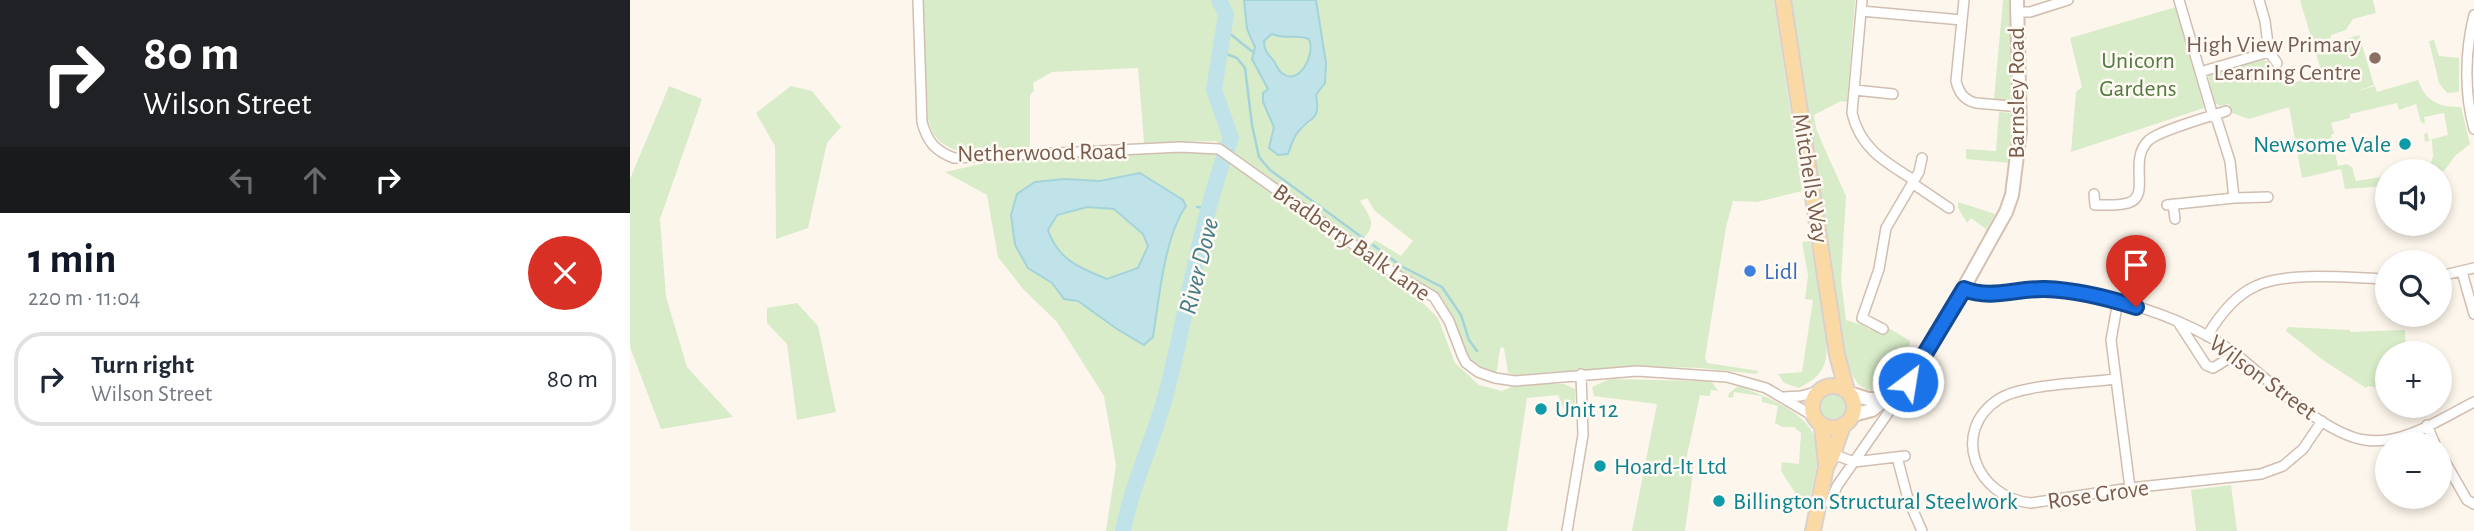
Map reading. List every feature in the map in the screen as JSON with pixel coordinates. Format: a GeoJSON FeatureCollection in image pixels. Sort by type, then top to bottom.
{"type":"FeatureCollection","features":[{"type":"Feature","properties":{"kind":"main road","name":"Mitchells Way"},"geometry":{"type":"LineString","coordinates":[[1783,0],[1837,355],[1848,392]]}},
{"type":"Feature","properties":{"kind":"main road"},"geometry":{"type":"LineString","coordinates":[[1830,460],[1813,401],[1837,355]]}},
{"type":"Feature","properties":{"kind":"main road"},"geometry":{"type":"LineString","coordinates":[[1813,531],[1830,460],[1854,402],[1848,392],[1837,386],[1820,390]]}},
{"type":"Feature","properties":{"kind":"main road"},"geometry":{"type":"LineString","coordinates":[[1818,421],[1832,428],[1848,420]]}},
{"type":"Feature","properties":{"kind":"street","name":"Netherwood Road"},"geometry":{"type":"LineString","coordinates":[[918,0],[922,122],[925,136],[946,155],[954,158],[1180,147],[1219,149]]}},
{"type":"Feature","properties":{"kind":"street"},"geometry":{"type":"LineString","coordinates":[[1861,0],[1852,113],[1862,139],[1876,155],[1949,208]]}},
{"type":"Feature","properties":{"kind":"street"},"geometry":{"type":"LineString","coordinates":[[1964,0],[1956,81],[1960,93],[1976,103],[2021,107]]}},
{"type":"Feature","properties":{"kind":"street"},"geometry":{"type":"LineString","coordinates":[[2017,6],[2030,12],[2068,0]]}},
{"type":"Feature","properties":{"kind":"street"},"geometry":{"type":"LineString","coordinates":[[2179,0],[2213,116],[2217,120],[2230,161],[2234,198]]}},
{"type":"Feature","properties":{"kind":"street"},"geometry":{"type":"LineString","coordinates":[[2259,0],[2269,52],[2277,63]]}},
{"type":"Feature","properties":{"kind":"street","name":"Barnsley Road"},"geometry":{"type":"LineString","coordinates":[[1848,420],[1872,410],[1908,382],[1964,289],[2000,224],[2012,195],[2021,107],[2017,6]]}},
{"type":"Feature","properties":{"kind":"street"},"geometry":{"type":"LineString","coordinates":[[1861,11],[1962,20]]}},
{"type":"Feature","properties":{"kind":"street"},"geometry":{"type":"LineString","coordinates":[[2474,15],[2470,29],[2468,66],[2468,102],[2474,129]]}},
{"type":"Feature","properties":{"kind":"street"},"geometry":{"type":"LineString","coordinates":[[2200,72],[2269,52]]}},
{"type":"Feature","properties":{"kind":"street"},"geometry":{"type":"LineString","coordinates":[[1855,90],[1893,94]]}},
{"type":"Feature","properties":{"kind":"street"},"geometry":{"type":"LineString","coordinates":[[2094,194],[2095,205],[2135,200],[2141,191],[2138,156],[2151,138],[2226,111]]}},
{"type":"Feature","properties":{"kind":"street","name":"Bradberry Balk Lane"},"geometry":{"type":"LineString","coordinates":[[1219,149],[1395,274],[1434,297],[1446,314],[1466,363],[1478,372],[1515,381],[1637,371],[1744,380],[1784,397],[1818,421]]}},
{"type":"Feature","properties":{"kind":"street"},"geometry":{"type":"LineString","coordinates":[[1883,329],[1862,318],[1879,269],[1886,228],[1913,182],[1922,158]]}},
{"type":"Feature","properties":{"kind":"street"},"geometry":{"type":"LineString","coordinates":[[2175,219],[2170,205],[2268,197]]}},
{"type":"Feature","properties":{"kind":"street"},"geometry":{"type":"LineString","coordinates":[[2452,274],[2474,268]]}},
{"type":"Feature","properties":{"kind":"street"},"geometry":{"type":"LineString","coordinates":[[2462,272],[2474,314]]}},
{"type":"Feature","properties":{"kind":"street"},"geometry":{"type":"LineString","coordinates":[[2207,335],[2235,300],[2255,286],[2278,279],[2375,279]]}},
{"type":"Feature","properties":{"kind":"street","name":"Wilson Street"},"geometry":{"type":"LineString","coordinates":[[1964,289],[1975,294],[1992,295],[2042,289],[2118,302],[2178,321],[2207,335],[2236,354],[2280,392],[2322,421],[2364,440],[2399,438],[2474,402]]}},
{"type":"Feature","properties":{"kind":"street"},"geometry":{"type":"LineString","coordinates":[[2118,302],[2111,340],[2130,488]]}},
{"type":"Feature","properties":{"kind":"street"},"geometry":{"type":"LineString","coordinates":[[2178,321],[2206,365],[2213,368],[2236,354]]}},
{"type":"Feature","properties":{"kind":"street"},"geometry":{"type":"LineString","coordinates":[[1567,531],[1583,435],[1581,374]]}},
{"type":"Feature","properties":{"kind":"street","name":"Rose Grove"},"geometry":{"type":"LineString","coordinates":[[2115,379],[2025,390],[1999,399],[1979,423],[1973,447],[1974,458],[1984,480],[1994,490],[2017,502],[2031,503],[2130,488],[2261,474],[2283,466],[2303,449],[2322,421]]}},
{"type":"Feature","properties":{"kind":"street"},"geometry":{"type":"LineString","coordinates":[[1784,397],[1801,396],[1820,390]]}},
{"type":"Feature","properties":{"kind":"street"},"geometry":{"type":"LineString","coordinates":[[1848,392],[1868,399],[1886,399]]}},
{"type":"Feature","properties":{"kind":"street"},"geometry":{"type":"LineString","coordinates":[[1830,503],[1838,486],[1888,413]]}},
{"type":"Feature","properties":{"kind":"street"},"geometry":{"type":"LineString","coordinates":[[2427,425],[2430,432]]}},
{"type":"Feature","properties":{"kind":"street"},"geometry":{"type":"LineString","coordinates":[[1830,460],[1854,462],[1901,456],[1908,499],[1924,530]]}},
{"type":"Feature","properties":{"kind":"street"},"geometry":{"type":"LineString","coordinates":[[2452,474],[2467,500],[2474,503]]}},
{"type":"Feature","properties":{"kind":"green space"},"geometry":{"type":"Polygon","coordinates":[[[923,0],[1244,0],[1247,29],[1255,48],[1252,59],[1269,89],[1263,102],[1274,127],[1269,148],[1288,153],[1299,131],[1311,122],[1321,40],[1316,0],[1774,0],[1802,191],[1757,202],[1733,201],[1726,227],[1705,358],[1707,363],[1759,371],[1756,374],[1701,368],[1638,366],[1515,375],[1508,373],[1504,348],[1501,347],[1495,374],[1481,369],[1471,362],[1465,352],[1447,306],[1439,295],[1401,274],[1365,249],[1375,240],[1401,256],[1413,241],[1375,211],[1367,198],[1360,201],[1371,223],[1359,244],[1215,141],[1144,143],[1138,68],[1052,72],[1033,83],[1034,91],[1030,95],[1030,147],[958,151],[952,149],[935,135],[928,119],[923,0]]]}},
{"type":"Feature","properties":{"kind":"green space"},"geometry":{"type":"Polygon","coordinates":[[[1788,0],[1855,0],[1847,102],[1841,101],[1814,115],[1816,128],[1846,196],[1841,280],[1846,320],[1883,334],[1887,327],[1910,341],[1905,363],[1898,377],[1894,381],[1873,380],[1872,391],[1860,385],[1849,366],[1845,367],[1788,0]]]}},
{"type":"Feature","properties":{"kind":"green space"},"geometry":{"type":"Polygon","coordinates":[[[2003,0],[2009,0],[2014,97],[2010,101],[1994,99],[2003,0]]]}},
{"type":"Feature","properties":{"kind":"green space"},"geometry":{"type":"Polygon","coordinates":[[[2300,0],[2373,0],[2376,13],[2353,19],[2346,30],[2331,35],[2321,46],[2359,35],[2374,85],[2354,92],[2375,86],[2377,92],[2418,80],[2425,94],[2434,102],[2461,107],[2470,144],[2452,160],[2432,159],[2432,140],[2425,142],[2424,135],[2427,132],[2429,140],[2448,135],[2444,113],[2424,117],[2425,124],[2421,122],[2416,104],[2399,110],[2397,103],[2350,114],[2350,118],[2331,123],[2338,166],[2347,164],[2352,167],[2356,181],[2375,178],[2375,187],[2345,189],[2341,169],[2302,178],[2289,107],[2249,119],[2232,113],[2229,104],[2220,106],[2215,103],[2208,75],[2263,60],[2269,62],[2285,85],[2322,74],[2300,0]]]}},
{"type":"Feature","properties":{"kind":"green space","name":"Unicorn Gardens"},"geometry":{"type":"Polygon","coordinates":[[[2176,7],[2204,108],[2071,152],[2076,92],[2082,87],[2070,38],[2176,7]]]}},
{"type":"Feature","properties":{"kind":"green space"},"geometry":{"type":"Polygon","coordinates":[[[1272,34],[1309,39],[1311,45],[1308,60],[1295,76],[1282,73],[1266,51],[1264,41],[1272,34]]]}},
{"type":"Feature","properties":{"kind":"green space"},"geometry":{"type":"Polygon","coordinates":[[[2434,40],[2439,56],[2459,58],[2459,92],[2447,93],[2439,83],[2429,41],[2434,40]]]}},
{"type":"Feature","properties":{"kind":"green space"},"geometry":{"type":"Polygon","coordinates":[[[669,86],[702,99],[660,219],[666,297],[687,367],[733,417],[661,429],[630,347],[630,179],[669,86]]]}},
{"type":"Feature","properties":{"kind":"green space"},"geometry":{"type":"Polygon","coordinates":[[[791,86],[812,91],[841,127],[827,143],[808,228],[776,239],[775,146],[756,113],[791,86]]]}},
{"type":"Feature","properties":{"kind":"green space"},"geometry":{"type":"Polygon","coordinates":[[[1999,112],[2011,113],[2014,116],[2010,163],[1966,159],[1966,149],[1996,151],[1999,112]]]}},
{"type":"Feature","properties":{"kind":"green space"},"geometry":{"type":"Polygon","coordinates":[[[1193,151],[1218,155],[1422,302],[1438,318],[1455,363],[1479,385],[1502,391],[1518,384],[1564,384],[1575,389],[1575,410],[1564,409],[1558,395],[1527,398],[1507,531],[1106,531],[1116,465],[1104,396],[1057,322],[1023,289],[998,257],[987,195],[945,172],[990,162],[1193,151]],[[1140,173],[1100,181],[1065,179],[1035,182],[1017,195],[1011,215],[1015,244],[1028,268],[1052,283],[1064,299],[1078,301],[1117,329],[1153,337],[1167,251],[1185,206],[1183,200],[1140,173]]]}},
{"type":"Feature","properties":{"kind":"green space"},"geometry":{"type":"Polygon","coordinates":[[[1958,202],[1995,214],[1984,236],[1986,229],[1971,218],[1967,223],[1958,208],[1958,202]]]}},
{"type":"Feature","properties":{"kind":"green space"},"geometry":{"type":"Polygon","coordinates":[[[1087,207],[1114,209],[1143,234],[1148,246],[1138,268],[1107,279],[1079,267],[1058,249],[1048,230],[1057,214],[1087,207]]]}},
{"type":"Feature","properties":{"kind":"green space"},"geometry":{"type":"Polygon","coordinates":[[[1810,241],[1827,351],[1821,371],[1799,388],[1784,383],[1778,374],[1802,372],[1813,300],[1805,299],[1808,275],[1802,242],[1810,241]]]}},
{"type":"Feature","properties":{"kind":"green space"},"geometry":{"type":"Polygon","coordinates":[[[797,303],[818,326],[836,412],[797,420],[787,344],[767,323],[767,308],[797,303]]]}},
{"type":"Feature","properties":{"kind":"green space"},"geometry":{"type":"Polygon","coordinates":[[[2288,327],[2350,332],[2405,330],[2405,341],[2375,341],[2375,387],[2366,388],[2323,360],[2286,331],[2288,327]]]}},
{"type":"Feature","properties":{"kind":"green space"},"geometry":{"type":"Polygon","coordinates":[[[1610,379],[1712,382],[1718,391],[1711,390],[1710,396],[1700,395],[1686,460],[1694,465],[1685,531],[1632,531],[1657,404],[1594,396],[1592,387],[1610,379]]]}},
{"type":"Feature","properties":{"kind":"green space"},"geometry":{"type":"Polygon","coordinates":[[[1738,386],[1763,396],[1789,409],[1810,428],[1818,453],[1810,497],[1799,499],[1781,471],[1782,462],[1799,464],[1801,433],[1794,427],[1782,427],[1775,423],[1778,406],[1762,402],[1762,396],[1734,392],[1733,398],[1728,397],[1738,386]]]}},
{"type":"Feature","properties":{"kind":"green space"},"geometry":{"type":"Polygon","coordinates":[[[1833,394],[1842,398],[1846,407],[1842,416],[1833,420],[1824,416],[1820,407],[1824,398],[1833,394]]]}},
{"type":"Feature","properties":{"kind":"green space"},"geometry":{"type":"Polygon","coordinates":[[[2231,485],[2237,531],[2196,531],[2191,490],[2231,485]]]}},
{"type":"Feature","properties":{"kind":"water"},"geometry":{"type":"Polygon","coordinates":[[[1244,0],[1316,0],[1326,63],[1325,83],[1316,95],[1316,114],[1296,134],[1288,154],[1278,155],[1269,148],[1274,127],[1263,102],[1263,93],[1268,89],[1252,59],[1255,47],[1247,29],[1244,0]],[[1272,34],[1264,41],[1265,49],[1281,72],[1294,76],[1308,60],[1311,45],[1309,39],[1272,34]]]}},
{"type":"Feature","properties":{"kind":"water"},"geometry":{"type":"Polygon","coordinates":[[[1140,173],[1183,200],[1186,206],[1167,251],[1153,337],[1144,345],[1078,301],[1064,299],[1052,283],[1028,268],[1015,245],[1011,215],[1017,194],[1035,182],[1065,179],[1100,181],[1140,173]],[[1087,207],[1057,215],[1048,230],[1058,249],[1071,262],[1107,279],[1138,268],[1148,246],[1143,234],[1114,209],[1087,207]]]}},
{"type":"Feature","properties":{"kind":"waterway","name":"River Dove"},"geometry":{"type":"LineString","coordinates":[[1123,531],[1165,398],[1210,202],[1231,138],[1214,90],[1226,14],[1219,0]]}},
{"type":"Feature","properties":{"kind":"waterway"},"geometry":{"type":"LineString","coordinates":[[1224,29],[1254,53]]}},
{"type":"Feature","properties":{"kind":"waterway"},"geometry":{"type":"LineString","coordinates":[[1221,52],[1237,58],[1245,68],[1259,157],[1270,170],[1363,238]]}},
{"type":"Feature","properties":{"kind":"waterway"},"geometry":{"type":"LineString","coordinates":[[1197,207],[1210,208]]}},
{"type":"Feature","properties":{"kind":"waterway"},"geometry":{"type":"LineString","coordinates":[[1373,245],[1401,266],[1442,287],[1461,315],[1469,340],[1477,351]]}},
{"type":"Feature","properties":{"kind":"place","name":"High View Primary Learning Centre"},"geometry":{"type":"Point","coordinates":[2375,58]}},
{"type":"Feature","properties":{"kind":"place","name":"Newsome Vale"},"geometry":{"type":"Point","coordinates":[2405,144]}},
{"type":"Feature","properties":{"kind":"place","name":"Lidl"},"geometry":{"type":"Point","coordinates":[1750,271]}},
{"type":"Feature","properties":{"kind":"place","name":"Unit 12"},"geometry":{"type":"Point","coordinates":[1541,409]}},
{"type":"Feature","properties":{"kind":"place","name":"Hoard-It Ltd"},"geometry":{"type":"Point","coordinates":[1600,466]}},
{"type":"Feature","properties":{"kind":"place","name":"Billington Structural Steelwork"},"geometry":{"type":"Point","coordinates":[1719,501]}},
{"type":"Feature","properties":{"kind":"route"},"geometry":{"type":"LineString","coordinates":[[1908,382],[1964,289],[1975,294],[1992,295],[2042,289],[2061,290],[2136,307]]}}]}
